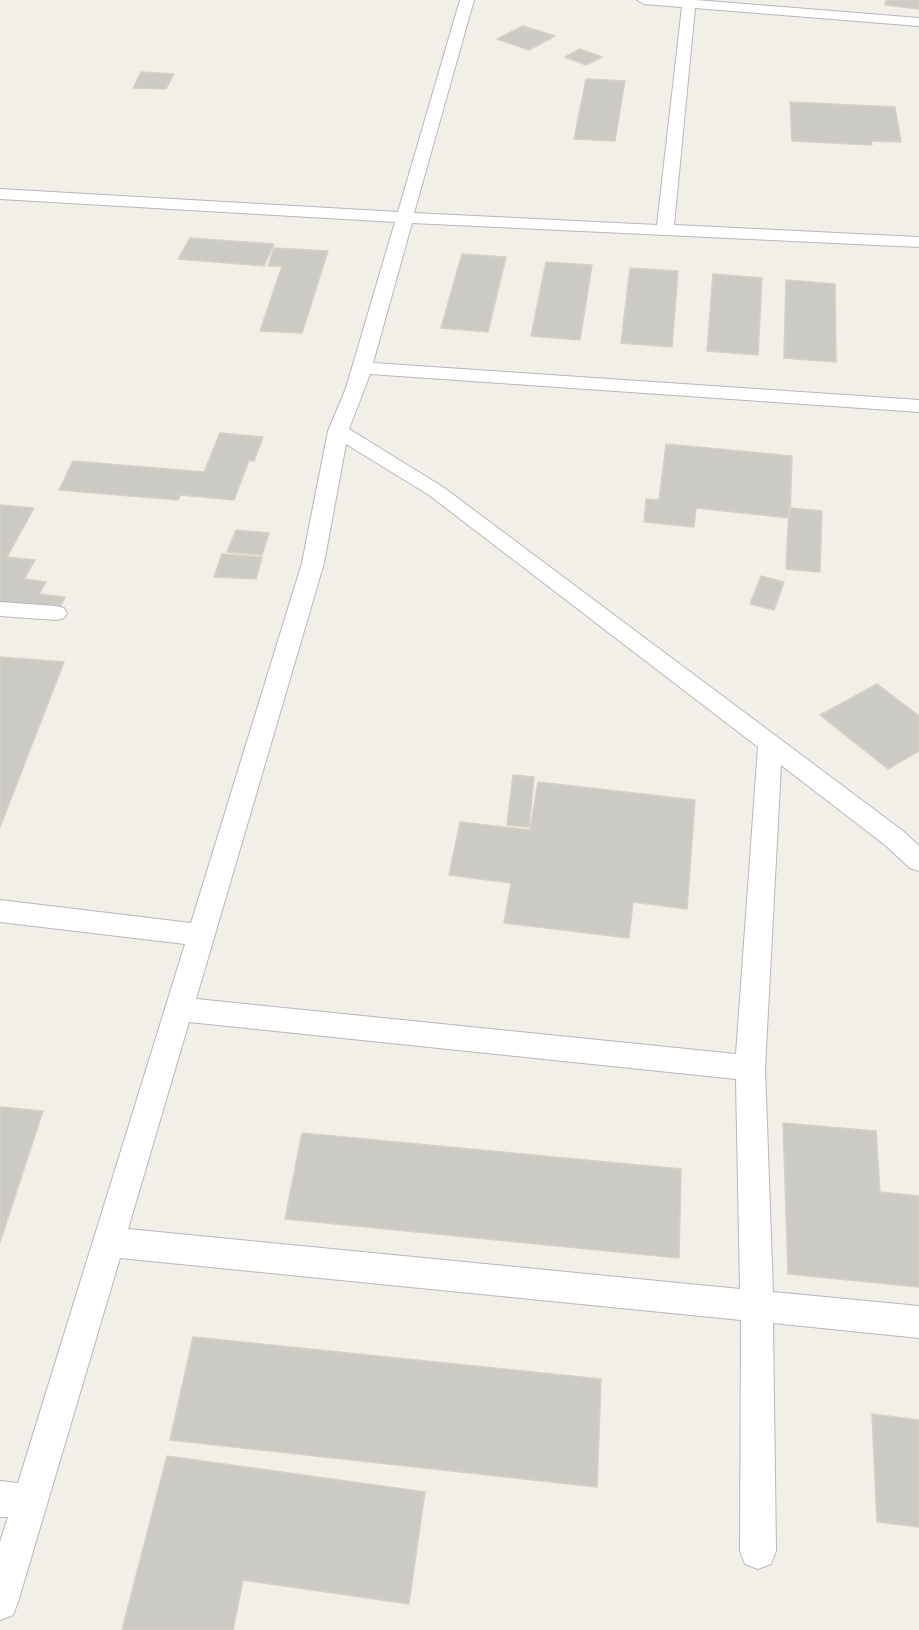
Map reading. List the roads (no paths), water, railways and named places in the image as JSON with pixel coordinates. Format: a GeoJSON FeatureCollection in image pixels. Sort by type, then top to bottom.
{"type":"FeatureCollection","features":[{"type":"Feature","properties":{"kind":"lane"},"geometry":{"type":"LineString","coordinates":[[0,1602],[15,1501],[109,1242],[313,563],[338,431],[362,368],[467,0]]}},
{"type":"Feature","properties":{"kind":"lane"},"geometry":{"type":"LineString","coordinates":[[644,0],[919,22]]}},
{"type":"Feature","properties":{"kind":"lane"},"geometry":{"type":"LineString","coordinates":[[665,229],[689,3]]}},
{"type":"Feature","properties":{"kind":"lane"},"geometry":{"type":"LineString","coordinates":[[0,194],[405,218],[665,229],[919,245]]}},
{"type":"Feature","properties":{"kind":"lane"},"geometry":{"type":"LineString","coordinates":[[362,368],[919,406]]}},
{"type":"Feature","properties":{"kind":"lane"},"geometry":{"type":"LineString","coordinates":[[338,431],[436,490],[894,838],[919,861]]}},
{"type":"Feature","properties":{"kind":"lane"},"geometry":{"type":"LineString","coordinates":[[0,609],[56,613]]}},
{"type":"Feature","properties":{"kind":"lane"},"geometry":{"type":"LineString","coordinates":[[758,1551],[757,1305],[750,1068],[770,746]]}},
{"type":"Feature","properties":{"kind":"lane"},"geometry":{"type":"LineString","coordinates":[[0,911],[201,935]]}},
{"type":"Feature","properties":{"kind":"lane"},"geometry":{"type":"LineString","coordinates":[[179,1009],[750,1068]]}},
{"type":"Feature","properties":{"kind":"lane"},"geometry":{"type":"LineString","coordinates":[[109,1242],[919,1322]]}}]}
